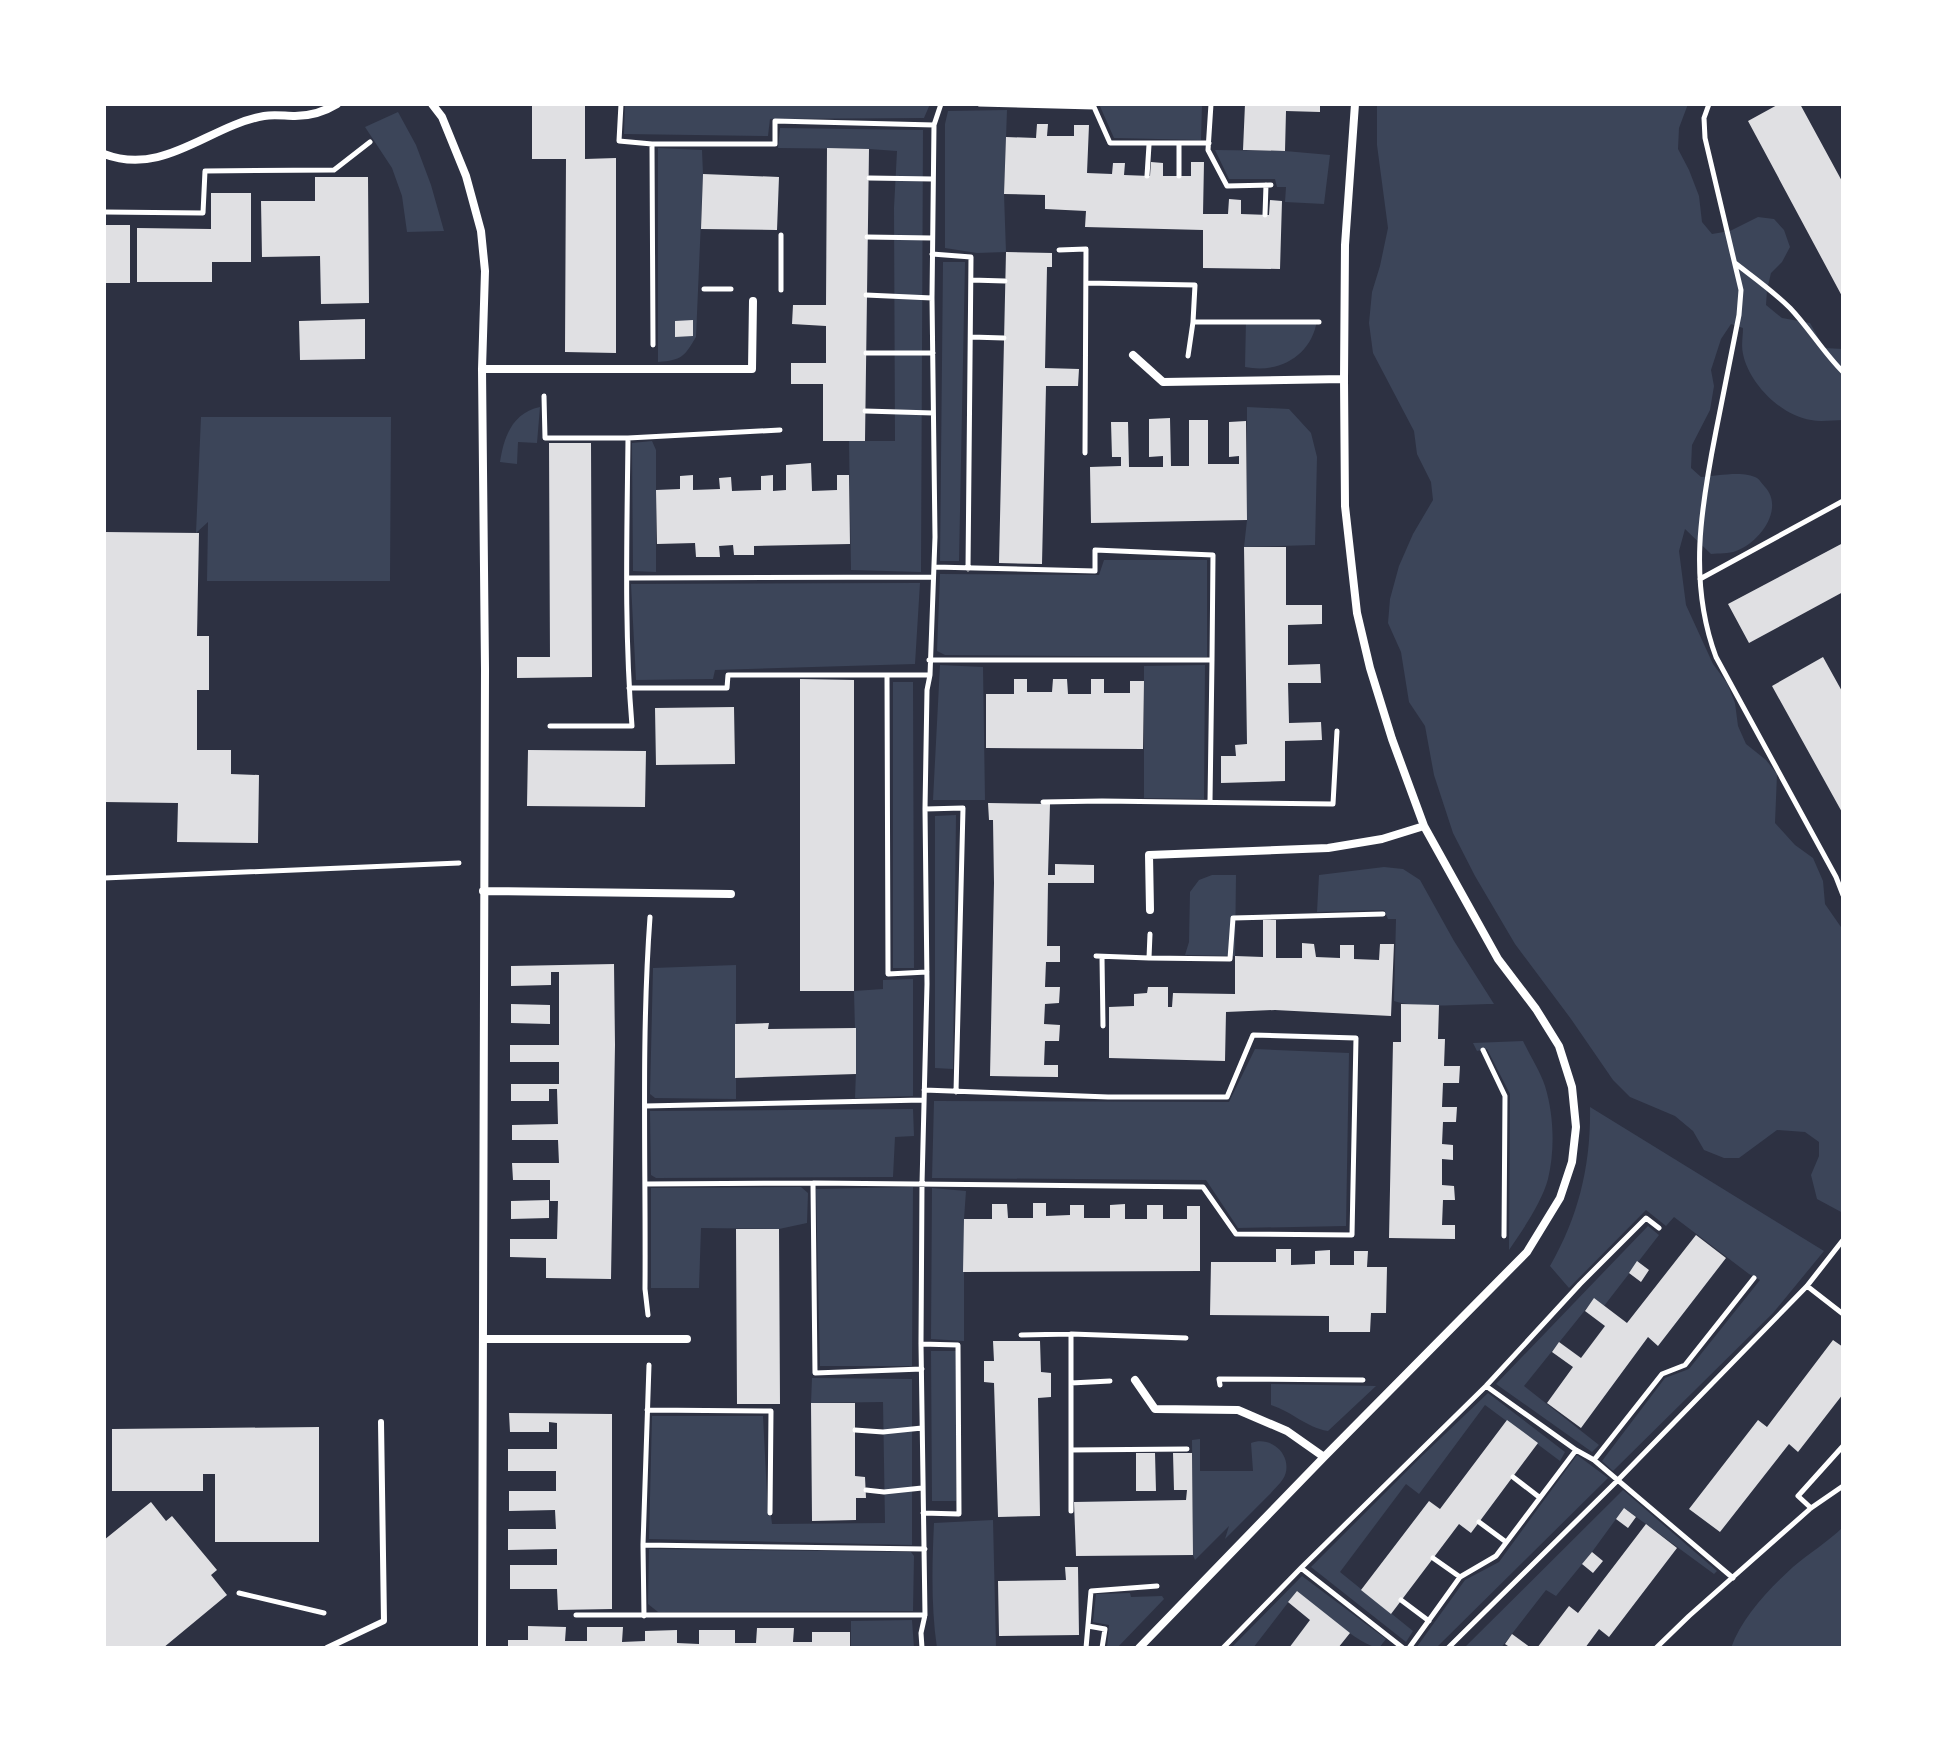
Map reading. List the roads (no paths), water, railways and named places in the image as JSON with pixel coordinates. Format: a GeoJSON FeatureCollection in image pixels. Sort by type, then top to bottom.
{"type":"FeatureCollection","features":[{"type":"Feature","properties":{"kind":"street"},"geometry":{"type":"LineString","coordinates":[[104,154],[118,160],[141,161],[166,155],[251,119],[266,115],[298,116],[323,112],[337,104]]}},
{"type":"Feature","properties":{"kind":"street"},"geometry":{"type":"LineString","coordinates":[[432,104],[442,117],[466,176],[481,231],[485,271],[482,369],[485,654],[482,1648]]}},
{"type":"Feature","properties":{"kind":"street"},"geometry":{"type":"LineString","coordinates":[[1139,1648],[1527,1252],[1560,1198],[1572,1162],[1576,1127],[1572,1087],[1559,1046],[1536,1009],[1498,959],[1424,826],[1392,739],[1357,613],[1345,506],[1344,379],[1345,245],[1355,104]]}},
{"type":"Feature","properties":{"kind":"street"},"geometry":{"type":"LineString","coordinates":[[482,369],[752,369],[753,301]]}},
{"type":"Feature","properties":{"kind":"street"},"geometry":{"type":"LineString","coordinates":[[1133,355],[1163,382],[1344,379]]}},
{"type":"Feature","properties":{"kind":"street"},"geometry":{"type":"LineString","coordinates":[[1150,910],[1149,855],[1328,848],[1382,839],[1424,826]]}},
{"type":"Feature","properties":{"kind":"street"},"geometry":{"type":"LineString","coordinates":[[483,891],[731,894]]}},
{"type":"Feature","properties":{"kind":"street"},"geometry":{"type":"LineString","coordinates":[[483,1339],[687,1339]]}},
{"type":"Feature","properties":{"kind":"street"},"geometry":{"type":"LineString","coordinates":[[1135,1380],[1155,1409],[1238,1410],[1287,1431],[1324,1457]]}},
{"type":"Feature","properties":{"kind":"lane"},"geometry":{"type":"LineString","coordinates":[[327,1648],[384,1621],[381,1422]]}}]}
